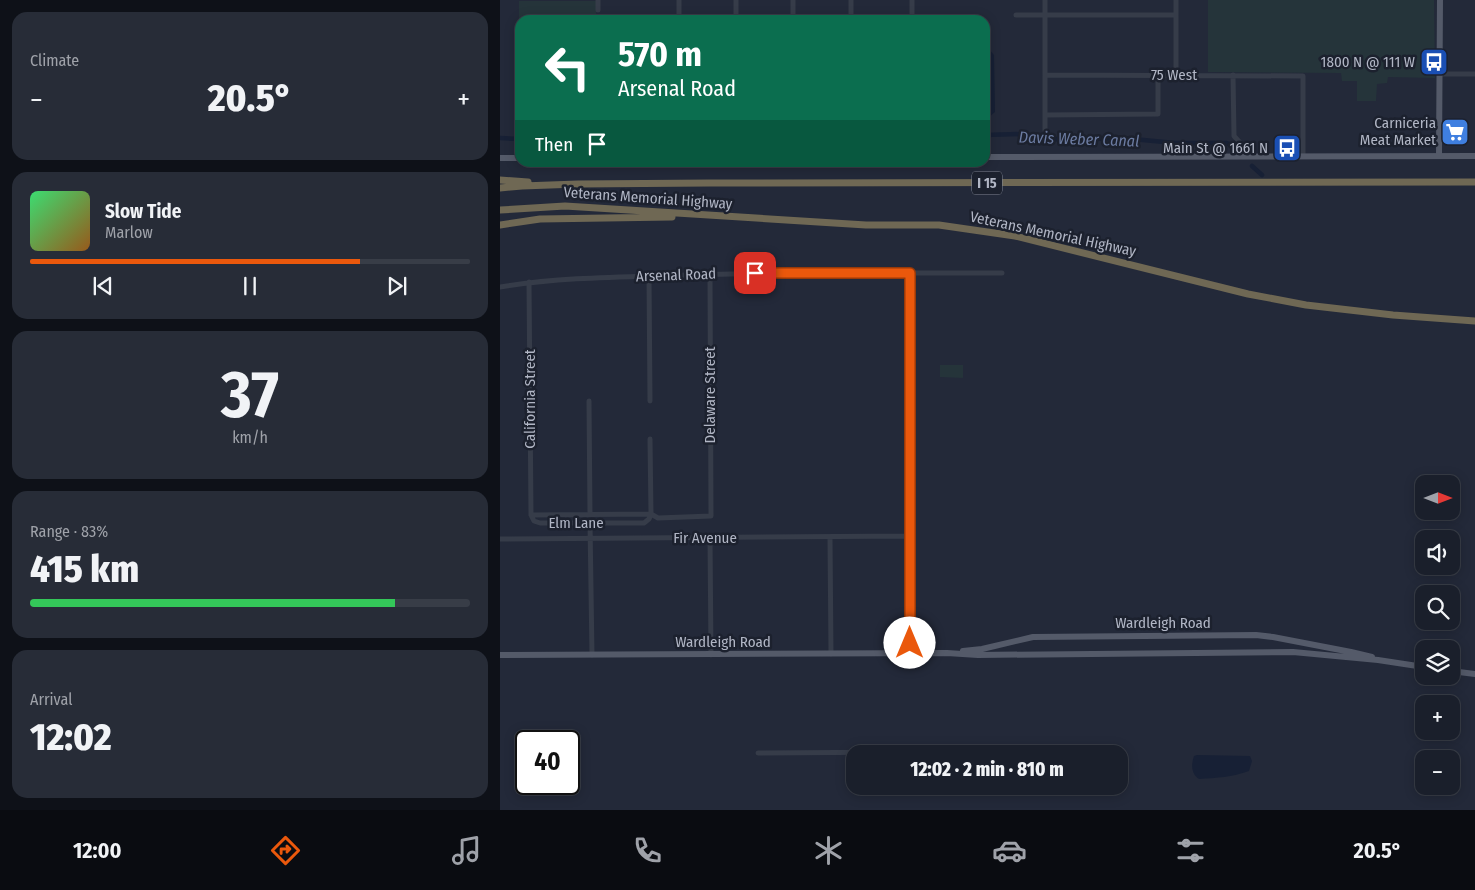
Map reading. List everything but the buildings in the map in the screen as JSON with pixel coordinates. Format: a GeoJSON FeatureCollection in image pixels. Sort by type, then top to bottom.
{"type":"FeatureCollection","features":[{"type":"Feature","properties":{"kind":"highway"},"geometry":{"type":"LineString","coordinates":[[500,180],[578,184]]}},
{"type":"Feature","properties":{"kind":"highway","name":"Veterans Memorial Highway"},"geometry":{"type":"LineString","coordinates":[[500,188],[578,184],[1475,182]]}},
{"type":"Feature","properties":{"kind":"highway","name":"Veterans Memorial Highway"},"geometry":{"type":"LineString","coordinates":[[500,210],[566,206],[866,225],[939,225],[1015,236],[1248,294],[1306,305],[1393,315],[1475,321]]}},
{"type":"Feature","properties":{"kind":"highway"},"geometry":{"type":"LineString","coordinates":[[500,225],[540,219],[725,217]]}},
{"type":"Feature","properties":{"kind":"main road"},"geometry":{"type":"LineString","coordinates":[[1439,156],[1440,0]]}},
{"type":"Feature","properties":{"kind":"main road"},"geometry":{"type":"LineString","coordinates":[[990,157],[1475,156]]}},
{"type":"Feature","properties":{"kind":"main road"},"geometry":{"type":"LineString","coordinates":[[500,158],[515,158]]}},
{"type":"Feature","properties":{"kind":"main road","name":"Wardleigh Road"},"geometry":{"type":"LineString","coordinates":[[500,655],[910,654],[947,653],[982,649],[1032,636],[1256,635],[1351,652],[1378,660]]}},
{"type":"Feature","properties":{"kind":"main road","name":"Wardleigh Road"},"geometry":{"type":"LineString","coordinates":[[947,653],[978,655],[1288,652],[1378,660],[1415,666]]}},
{"type":"Feature","properties":{"kind":"main road"},"geometry":{"type":"LineString","coordinates":[[1460,672],[1475,674]]}},
{"type":"Feature","properties":{"kind":"street"},"geometry":{"type":"LineString","coordinates":[[598,0],[598,10]]}},
{"type":"Feature","properties":{"kind":"street"},"geometry":{"type":"LineString","coordinates":[[679,0],[679,15]]}},
{"type":"Feature","properties":{"kind":"street"},"geometry":{"type":"LineString","coordinates":[[736,0],[736,15]]}},
{"type":"Feature","properties":{"kind":"street"},"geometry":{"type":"LineString","coordinates":[[793,0],[793,15]]}},
{"type":"Feature","properties":{"kind":"street"},"geometry":{"type":"LineString","coordinates":[[851,0],[851,15]]}},
{"type":"Feature","properties":{"kind":"street"},"geometry":{"type":"LineString","coordinates":[[912,0],[912,15]]}},
{"type":"Feature","properties":{"kind":"street"},"geometry":{"type":"LineString","coordinates":[[1045,0],[1045,130]]}},
{"type":"Feature","properties":{"kind":"street"},"geometry":{"type":"LineString","coordinates":[[1176,0],[1176,74]]}},
{"type":"Feature","properties":{"kind":"street"},"geometry":{"type":"LineString","coordinates":[[1016,15],[1176,15]]}},
{"type":"Feature","properties":{"kind":"street"},"geometry":{"type":"LineString","coordinates":[[1045,116],[1158,114],[1158,74]]}},
{"type":"Feature","properties":{"kind":"street","name":"75 West"},"geometry":{"type":"LineString","coordinates":[[1045,75],[1176,74],[1303,76],[1303,156]]}},
{"type":"Feature","properties":{"kind":"street"},"geometry":{"type":"LineString","coordinates":[[1439,74],[1475,74]]}},
{"type":"Feature","properties":{"kind":"street"},"geometry":{"type":"LineString","coordinates":[[1233,75],[1234,136],[1243,146],[1247,156]]}},
{"type":"Feature","properties":{"kind":"street"},"geometry":{"type":"LineString","coordinates":[[910,273],[910,654]]}},
{"type":"Feature","properties":{"kind":"street","name":"Arsenal Road"},"geometry":{"type":"LineString","coordinates":[[500,287],[529,282],[710,274],[1002,273]]}},
{"type":"Feature","properties":{"kind":"street","name":"Delaware Street"},"geometry":{"type":"LineString","coordinates":[[710,274],[711,516]]}},
{"type":"Feature","properties":{"kind":"street"},"geometry":{"type":"LineString","coordinates":[[649,276],[650,401]]}},
{"type":"Feature","properties":{"kind":"street","name":"California Street"},"geometry":{"type":"LineString","coordinates":[[529,282],[531,515]]}},
{"type":"Feature","properties":{"kind":"street"},"geometry":{"type":"LineString","coordinates":[[589,401],[590,515]]}},
{"type":"Feature","properties":{"kind":"street"},"geometry":{"type":"LineString","coordinates":[[650,439],[651,514]]}},
{"type":"Feature","properties":{"kind":"street","name":"Elm Lane"},"geometry":{"type":"LineString","coordinates":[[651,514],[644,523],[540,523],[534,521],[531,515],[651,514],[658,518],[711,516]]}},
{"type":"Feature","properties":{"kind":"street"},"geometry":{"type":"LineString","coordinates":[[590,523],[592,655]]}},
{"type":"Feature","properties":{"kind":"street","name":"Fir Avenue"},"geometry":{"type":"LineString","coordinates":[[500,539],[910,536]]}},
{"type":"Feature","properties":{"kind":"street"},"geometry":{"type":"LineString","coordinates":[[710,537],[711,655]]}},
{"type":"Feature","properties":{"kind":"street"},"geometry":{"type":"LineString","coordinates":[[830,538],[831,654]]}},
{"type":"Feature","properties":{"kind":"street"},"geometry":{"type":"LineString","coordinates":[[758,753],[846,752]]}},
{"type":"Feature","properties":{"kind":"shaded area"},"geometry":{"type":"Polygon","coordinates":[[[1208,0],[1434,0],[1435,78],[1388,77],[1387,83],[1377,84],[1376,101],[1357,101],[1357,81],[1342,81],[1341,73],[1208,72],[1208,0]]]}},
{"type":"Feature","properties":{"kind":"shaded area"},"geometry":{"type":"Polygon","coordinates":[[[519,1],[596,1],[596,14],[651,14],[651,15],[519,15],[519,1]]]}},
{"type":"Feature","properties":{"kind":"shaded area"},"geometry":{"type":"Polygon","coordinates":[[[940,365],[963,365],[963,378],[940,377],[940,365]]]}},
{"type":"Feature","properties":{"kind":"water"},"geometry":{"type":"Polygon","coordinates":[[[990,50],[994,55],[995,112],[990,116],[990,50]]]}},
{"type":"Feature","properties":{"kind":"water"},"geometry":{"type":"Polygon","coordinates":[[[1194,756],[1250,756],[1252,761],[1249,771],[1218,778],[1199,779],[1192,769],[1194,756]]]}},
{"type":"Feature","properties":{"kind":"waterway","name":"Davis Weber Canal"},"geometry":{"type":"LineString","coordinates":[[990,135],[1021,134],[1061,140],[1122,138],[1175,143],[1226,143],[1232,145]]}},
{"type":"Feature","properties":{"kind":"waterway","name":"Davis Weber Canal"},"geometry":{"type":"LineString","coordinates":[[500,138],[515,139]]}},
{"type":"Feature","properties":{"kind":"waterway"},"geometry":{"type":"LineString","coordinates":[[1252,166],[1262,175]]}},
{"type":"Feature","properties":{"kind":"place","name":"1800 N @ 111 W"},"geometry":{"type":"Point","coordinates":[1434,62]}},
{"type":"Feature","properties":{"kind":"place","name":"Carniceria Meat Market"},"geometry":{"type":"Point","coordinates":[1455,132]}},
{"type":"Feature","properties":{"kind":"place","name":"Main St @ 1661 N"},"geometry":{"type":"Point","coordinates":[1287,148]}},
{"type":"Feature","properties":{"kind":"route"},"geometry":{"type":"LineString","coordinates":[[755,273],[910,273],[910,643]]}}]}
